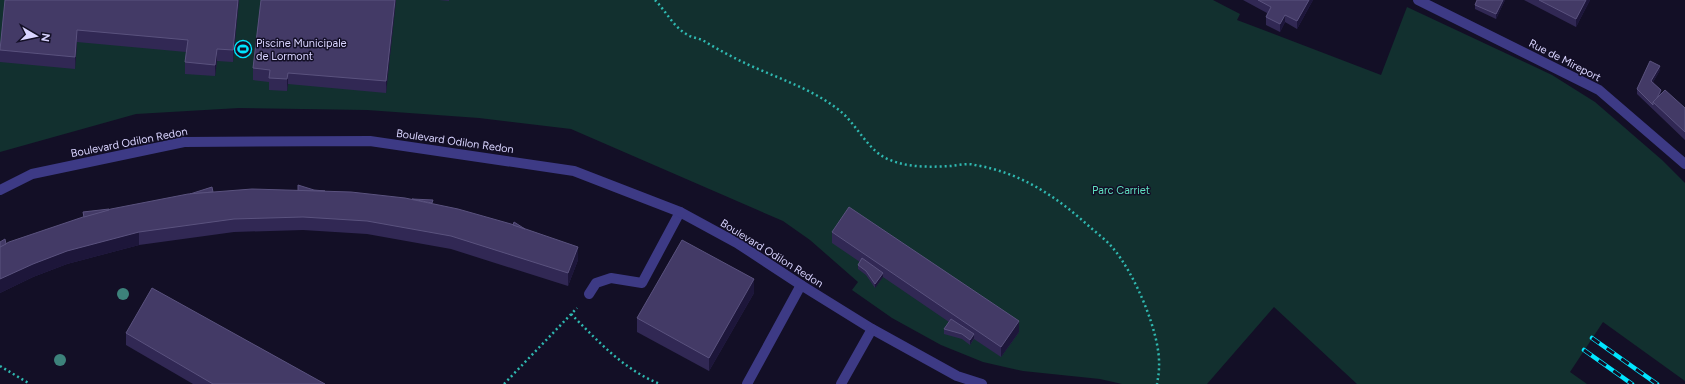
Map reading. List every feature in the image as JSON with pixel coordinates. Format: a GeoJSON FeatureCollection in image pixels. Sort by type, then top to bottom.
{"type":"FeatureCollection","features":[{"type":"Feature","properties":{"kind":"street","name":"Rue de Mireport"},"geometry":{"type":"LineString","coordinates":[[1418,0],[1599,90],[1685,164]]}},
{"type":"Feature","properties":{"kind":"street","name":"Boulevard Odilon Redon"},"geometry":{"type":"LineString","coordinates":[[0,190],[32,174],[184,142],[370,141],[574,171],[680,212],[737,242],[801,285],[872,329],[957,376],[982,384]]}},
{"type":"Feature","properties":{"kind":"street"},"geometry":{"type":"LineString","coordinates":[[589,294],[596,282],[611,278],[642,283],[680,212]]}},
{"type":"Feature","properties":{"kind":"street"},"geometry":{"type":"LineString","coordinates":[[746,384],[801,285]]}},
{"type":"Feature","properties":{"kind":"street"},"geometry":{"type":"LineString","coordinates":[[841,384],[872,329]]}},
{"type":"Feature","properties":{"kind":"path"},"geometry":{"type":"LineString","coordinates":[[655,0],[676,26],[688,36],[703,40],[716,49],[749,65],[788,81],[827,102],[840,111],[856,127],[872,147],[889,160],[914,166],[973,164],[1004,171],[1040,188],[1080,218],[1112,247],[1134,280],[1147,311],[1156,340],[1160,366],[1157,384]]}},
{"type":"Feature","properties":{"kind":"path"},"geometry":{"type":"LineString","coordinates":[[504,384],[584,302],[589,294]]}},
{"type":"Feature","properties":{"kind":"path"},"geometry":{"type":"LineString","coordinates":[[571,314],[612,355],[646,378],[660,384]]}},
{"type":"Feature","properties":{"kind":"path"},"geometry":{"type":"LineString","coordinates":[[0,366],[30,384]]}},
{"type":"Feature","properties":{"kind":"green space","name":"Parc Carriet"},"geometry":{"type":"Polygon","coordinates":[[[0,0],[1213,0],[1240,14],[1237,20],[1381,75],[1407,7],[1552,75],[1595,102],[1662,160],[1685,183],[1685,381],[1603,322],[1570,372],[1587,384],[1357,384],[1274,307],[1207,384],[1122,384],[1100,379],[1023,371],[983,362],[941,345],[892,318],[852,290],[858,282],[810,240],[783,221],[571,129],[479,118],[367,110],[239,108],[136,114],[0,152],[0,0]]]}},
{"type":"Feature","properties":{"kind":"building"},"geometry":{"type":"Polygon","coordinates":[[[5,0],[238,0],[233,50],[217,49],[215,65],[185,62],[188,40],[77,30],[75,57],[0,50],[5,0]]]}},
{"type":"Feature","properties":{"kind":"building"},"geometry":{"type":"Polygon","coordinates":[[[261,0],[395,0],[386,81],[288,73],[287,79],[269,78],[270,70],[253,68],[261,0]]]}},
{"type":"Feature","properties":{"kind":"building"},"geometry":{"type":"Polygon","coordinates":[[[1258,0],[1309,0],[1297,21],[1285,15],[1280,24],[1266,17],[1271,7],[1258,0]]]}},
{"type":"Feature","properties":{"kind":"building"},"geometry":{"type":"Polygon","coordinates":[[[1477,0],[1503,0],[1496,14],[1475,5],[1477,0]]]}},
{"type":"Feature","properties":{"kind":"building"},"geometry":{"type":"Polygon","coordinates":[[[1539,0],[1586,0],[1576,19],[1539,0]]]}},
{"type":"Feature","properties":{"kind":"building"},"geometry":{"type":"Polygon","coordinates":[[[1650,61],[1660,66],[1651,81],[1661,90],[1653,102],[1653,105],[1637,89],[1650,61]]]}},
{"type":"Feature","properties":{"kind":"building"},"geometry":{"type":"Polygon","coordinates":[[[1665,90],[1685,108],[1685,132],[1653,102],[1665,90]]]}},
{"type":"Feature","properties":{"kind":"building"},"geometry":{"type":"Polygon","coordinates":[[[298,185],[314,190],[325,191],[298,191],[298,185]]]}},
{"type":"Feature","properties":{"kind":"building"},"geometry":{"type":"Polygon","coordinates":[[[212,187],[213,192],[190,194],[212,187]]]}},
{"type":"Feature","properties":{"kind":"building"},"geometry":{"type":"Polygon","coordinates":[[[252,189],[351,192],[405,198],[458,209],[511,224],[578,247],[568,273],[451,236],[367,221],[303,217],[234,219],[139,232],[67,251],[0,279],[0,247],[9,242],[111,209],[188,194],[252,189]]]}},
{"type":"Feature","properties":{"kind":"building"},"geometry":{"type":"Polygon","coordinates":[[[412,199],[433,200],[432,203],[412,199]]]}},
{"type":"Feature","properties":{"kind":"building"},"geometry":{"type":"Polygon","coordinates":[[[849,207],[1019,321],[1001,347],[832,232],[849,207]]]}},
{"type":"Feature","properties":{"kind":"building"},"geometry":{"type":"Polygon","coordinates":[[[109,210],[84,217],[83,212],[109,210]]]}},
{"type":"Feature","properties":{"kind":"building"},"geometry":{"type":"Polygon","coordinates":[[[514,222],[525,229],[513,225],[514,222]]]}},
{"type":"Feature","properties":{"kind":"building"},"geometry":{"type":"Polygon","coordinates":[[[5,239],[6,244],[0,247],[0,242],[5,239]]]}},
{"type":"Feature","properties":{"kind":"building"},"geometry":{"type":"Polygon","coordinates":[[[682,240],[754,279],[709,358],[637,318],[682,240]]]}},
{"type":"Feature","properties":{"kind":"building"},"geometry":{"type":"Polygon","coordinates":[[[862,258],[883,273],[875,284],[866,271],[858,265],[862,258]]]}},
{"type":"Feature","properties":{"kind":"building"},"geometry":{"type":"Polygon","coordinates":[[[152,288],[325,384],[213,384],[126,333],[152,288]]]}},
{"type":"Feature","properties":{"kind":"building"},"geometry":{"type":"Polygon","coordinates":[[[951,319],[974,334],[970,340],[962,334],[944,329],[951,319]]]}},
{"type":"Feature","properties":{"kind":"railway"},"geometry":{"type":"LineString","coordinates":[[1592,338],[1657,384]]}},
{"type":"Feature","properties":{"kind":"railway"},"geometry":{"type":"LineString","coordinates":[[1584,350],[1632,384]]}},
{"type":"Feature","properties":{"kind":"place","name":"Piscine Municipale de Lormont"},"geometry":{"type":"Point","coordinates":[243,49]}}]}
